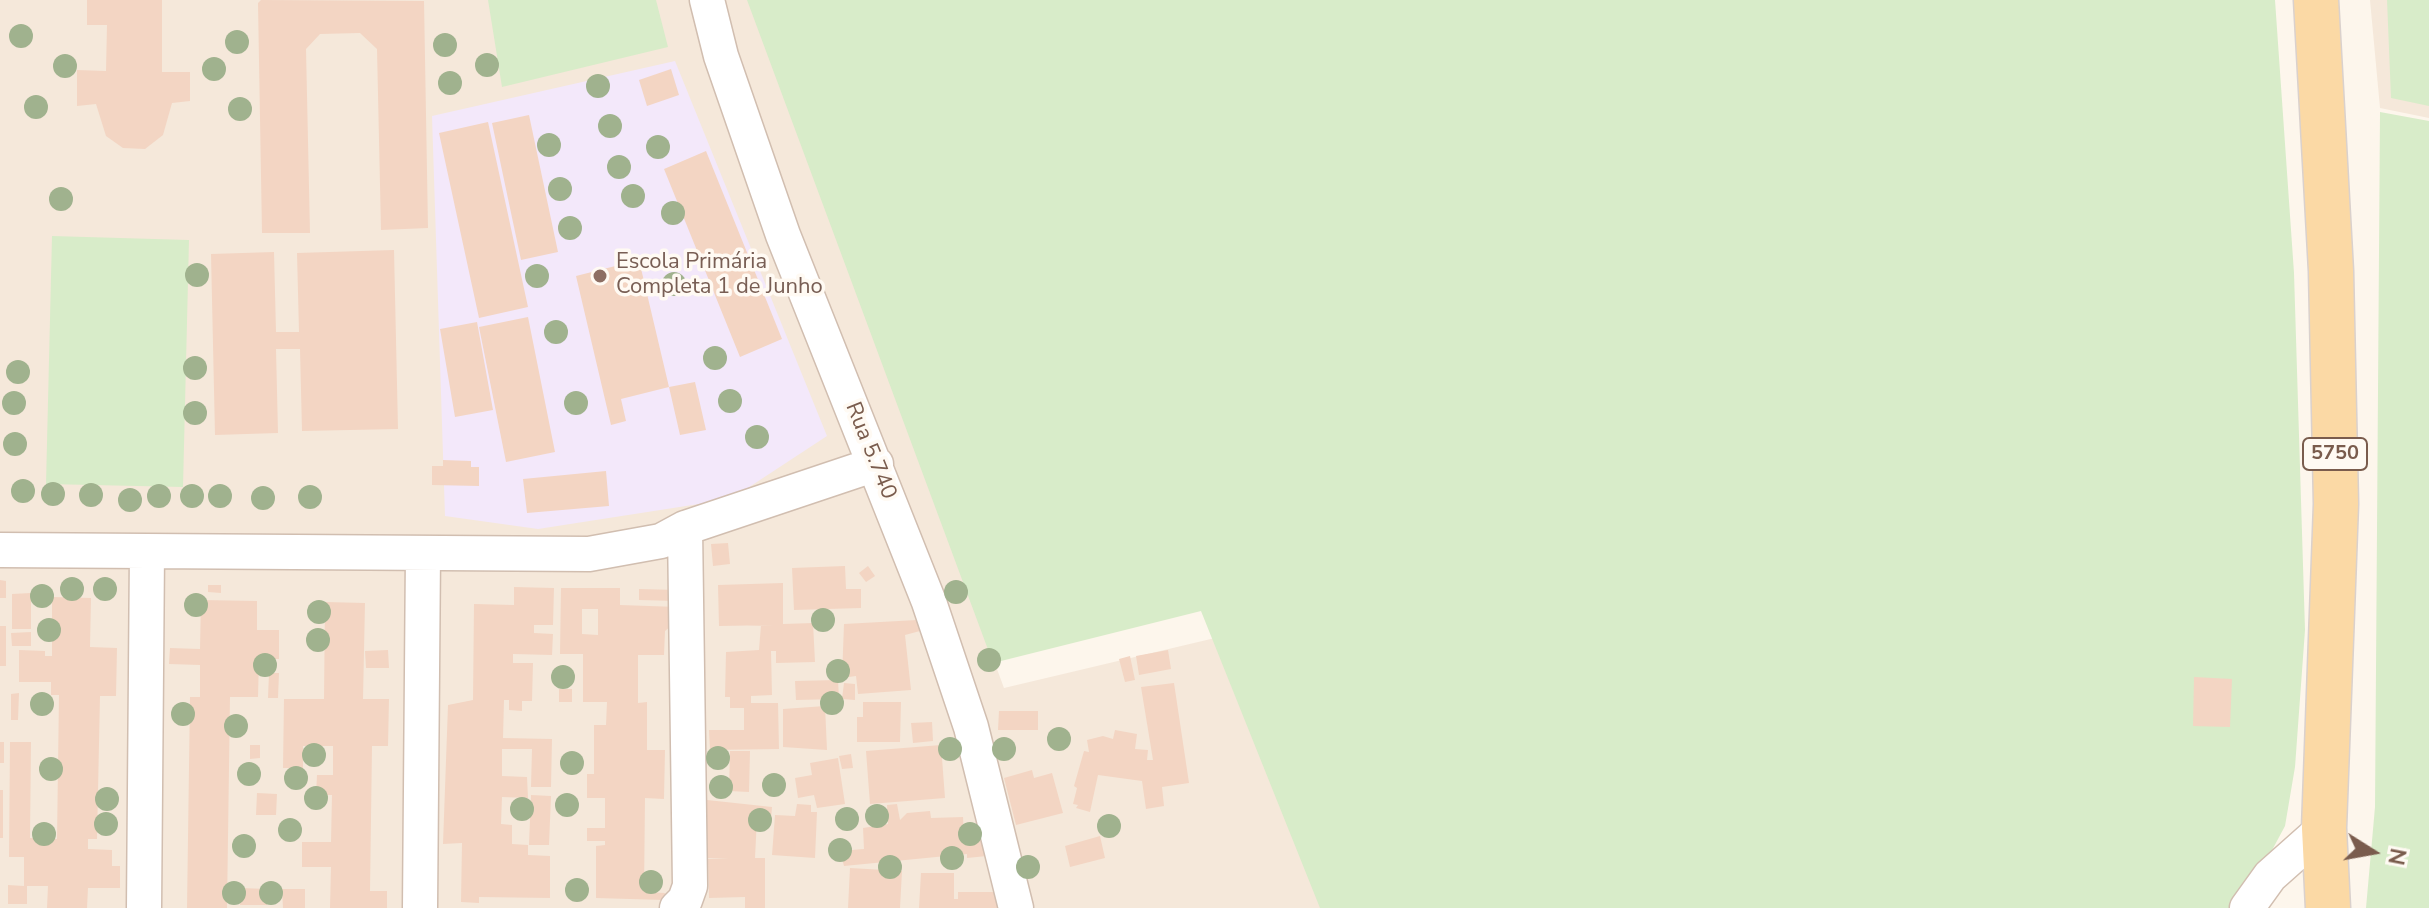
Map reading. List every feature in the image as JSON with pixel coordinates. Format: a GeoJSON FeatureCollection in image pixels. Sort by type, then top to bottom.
{"type":"FeatureCollection","features":[{"type":"Feature","properties":{"kind":"main road","name":"5750"},"geometry":{"type":"LineString","coordinates":[[2316,0],[2331,271],[2336,504],[2324,828],[2328,908]]}},
{"type":"Feature","properties":{"kind":"street","name":"Rua 5.740"},"geometry":{"type":"LineString","coordinates":[[707,0],[721,56],[783,235],[929,602],[971,727],[1016,908]]}},
{"type":"Feature","properties":{"kind":"street"},"geometry":{"type":"LineString","coordinates":[[0,550],[589,554],[661,541],[685,528],[876,464]]}},
{"type":"Feature","properties":{"kind":"street"},"geometry":{"type":"LineString","coordinates":[[677,908],[685,900],[690,886],[685,528]]}},
{"type":"Feature","properties":{"kind":"street"},"geometry":{"type":"LineString","coordinates":[[144,908],[147,552]]}},
{"type":"Feature","properties":{"kind":"street"},"geometry":{"type":"LineString","coordinates":[[420,908],[423,553]]}},
{"type":"Feature","properties":{"kind":"street"},"geometry":{"type":"LineString","coordinates":[[2247,908],[2270,876],[2324,828]]}},
{"type":"Feature","properties":{"kind":"shaded area"},"geometry":{"type":"Polygon","coordinates":[[[0,0],[750,0],[1004,688],[1215,638],[1331,908],[0,908],[0,0]]]}},
{"type":"Feature","properties":{"kind":"shaded area"},"geometry":{"type":"Polygon","coordinates":[[[2370,0],[2429,0],[2429,118],[2380,108],[2370,0]]]}},
{"type":"Feature","properties":{"kind":"shaded area","name":"Escola Primária Completa 1 de Junho"},"geometry":{"type":"Polygon","coordinates":[[[675,61],[827,436],[731,499],[538,529],[445,516],[432,116],[675,61]]]}},
{"type":"Feature","properties":{"kind":"green space"},"geometry":{"type":"Polygon","coordinates":[[[488,0],[656,0],[668,47],[502,87],[488,0]]]}},
{"type":"Feature","properties":{"kind":"green space"},"geometry":{"type":"Polygon","coordinates":[[[747,0],[2275,0],[2294,273],[2305,630],[2295,767],[2285,826],[2241,908],[1320,908],[1201,611],[993,663],[747,0]]]}},
{"type":"Feature","properties":{"kind":"green space"},"geometry":{"type":"Polygon","coordinates":[[[2387,0],[2429,0],[2429,106],[2391,98],[2387,0]]]}},
{"type":"Feature","properties":{"kind":"green space"},"geometry":{"type":"Polygon","coordinates":[[[2380,112],[2429,121],[2429,908],[2366,908],[2375,807],[2380,112]]]}},
{"type":"Feature","properties":{"kind":"green space"},"geometry":{"type":"Polygon","coordinates":[[[52,236],[189,240],[183,487],[46,484],[52,236]]]}},
{"type":"Feature","properties":{"kind":"building"},"geometry":{"type":"Polygon","coordinates":[[[87,0],[162,0],[162,72],[190,72],[190,101],[172,103],[163,135],[145,149],[123,148],[106,136],[96,104],[77,106],[77,70],[106,71],[107,25],[87,25],[87,0]]]}},
{"type":"Feature","properties":{"kind":"building"},"geometry":{"type":"Polygon","coordinates":[[[261,0],[424,1],[428,228],[381,230],[377,49],[360,33],[320,34],[306,49],[310,233],[262,233],[258,3],[261,0]]]}},
{"type":"Feature","properties":{"kind":"building"},"geometry":{"type":"Polygon","coordinates":[[[671,69],[679,95],[647,106],[639,80],[671,69]]]}},
{"type":"Feature","properties":{"kind":"building"},"geometry":{"type":"Polygon","coordinates":[[[529,115],[558,252],[521,260],[492,123],[529,115]]]}},
{"type":"Feature","properties":{"kind":"building"},"geometry":{"type":"Polygon","coordinates":[[[488,122],[528,307],[479,318],[439,133],[488,122]]]}},
{"type":"Feature","properties":{"kind":"building"},"geometry":{"type":"Polygon","coordinates":[[[706,151],[782,339],[740,357],[664,169],[706,151]]]}},
{"type":"Feature","properties":{"kind":"building"},"geometry":{"type":"Polygon","coordinates":[[[394,250],[398,429],[302,431],[300,349],[276,349],[278,433],[215,435],[211,254],[274,252],[276,332],[299,332],[297,253],[394,250]]]}},
{"type":"Feature","properties":{"kind":"building"},"geometry":{"type":"Polygon","coordinates":[[[639,260],[669,387],[621,399],[626,421],[611,425],[576,276],[639,260]]]}},
{"type":"Feature","properties":{"kind":"building"},"geometry":{"type":"Polygon","coordinates":[[[528,317],[555,452],[506,462],[479,327],[528,317]]]}},
{"type":"Feature","properties":{"kind":"building"},"geometry":{"type":"Polygon","coordinates":[[[477,322],[493,410],[455,417],[440,329],[477,322]]]}},
{"type":"Feature","properties":{"kind":"building"},"geometry":{"type":"Polygon","coordinates":[[[695,382],[706,430],[680,435],[669,387],[695,382]]]}},
{"type":"Feature","properties":{"kind":"building"},"geometry":{"type":"Polygon","coordinates":[[[443,460],[471,461],[471,467],[479,467],[479,486],[432,485],[432,466],[443,466],[443,460]]]}},
{"type":"Feature","properties":{"kind":"building"},"geometry":{"type":"Polygon","coordinates":[[[606,471],[609,506],[527,513],[523,479],[606,471]]]}},
{"type":"Feature","properties":{"kind":"building"},"geometry":{"type":"Polygon","coordinates":[[[728,543],[730,564],[713,566],[711,544],[728,543]]]}},
{"type":"Feature","properties":{"kind":"building"},"geometry":{"type":"Polygon","coordinates":[[[845,566],[846,589],[861,589],[861,608],[794,610],[792,568],[845,566]]]}},
{"type":"Feature","properties":{"kind":"building"},"geometry":{"type":"Polygon","coordinates":[[[868,566],[875,576],[866,582],[859,573],[868,566]]]}},
{"type":"Feature","properties":{"kind":"building"},"geometry":{"type":"Polygon","coordinates":[[[0,580],[6,581],[6,598],[0,598],[0,580]]]}},
{"type":"Feature","properties":{"kind":"building"},"geometry":{"type":"Polygon","coordinates":[[[783,583],[783,624],[813,623],[815,662],[776,663],[776,651],[771,651],[772,695],[751,696],[751,703],[778,703],[779,749],[710,750],[709,730],[744,730],[744,708],[730,708],[730,697],[725,697],[726,652],[759,650],[761,625],[719,626],[718,585],[783,583]]]}},
{"type":"Feature","properties":{"kind":"building"},"geometry":{"type":"Polygon","coordinates":[[[208,585],[221,585],[221,593],[208,592],[208,585]]]}},
{"type":"Feature","properties":{"kind":"building"},"geometry":{"type":"Polygon","coordinates":[[[514,587],[554,588],[553,625],[534,625],[534,633],[553,634],[552,655],[513,654],[513,663],[533,663],[532,701],[522,701],[522,711],[509,710],[509,700],[504,700],[503,738],[552,739],[551,787],[531,787],[532,749],[502,749],[502,776],[527,777],[528,798],[502,797],[501,824],[512,825],[512,844],[528,845],[528,855],[550,856],[550,898],[479,897],[479,903],[461,902],[462,843],[443,844],[448,705],[473,700],[474,604],[514,605],[514,587]]]}},
{"type":"Feature","properties":{"kind":"building"},"geometry":{"type":"Polygon","coordinates":[[[561,588],[620,588],[620,605],[678,607],[678,620],[665,631],[664,655],[638,655],[638,703],[647,702],[647,750],[665,750],[664,799],[645,798],[644,892],[665,893],[664,900],[596,898],[596,846],[605,845],[605,841],[587,841],[587,828],[605,828],[605,798],[587,798],[587,774],[594,774],[594,725],[606,725],[607,702],[583,702],[583,654],[560,654],[561,588]],[[582,609],[582,634],[598,635],[598,609],[582,609]]]}},
{"type":"Feature","properties":{"kind":"building"},"geometry":{"type":"Polygon","coordinates":[[[639,589],[677,590],[677,601],[639,600],[639,589]]]}},
{"type":"Feature","properties":{"kind":"building"},"geometry":{"type":"Polygon","coordinates":[[[31,593],[31,629],[12,629],[12,594],[31,593]]]}},
{"type":"Feature","properties":{"kind":"building"},"geometry":{"type":"Polygon","coordinates":[[[52,597],[91,598],[90,647],[117,648],[116,696],[100,696],[97,839],[88,839],[88,849],[112,850],[112,866],[120,866],[120,888],[88,888],[87,908],[47,908],[48,886],[27,886],[27,904],[8,904],[8,885],[24,886],[24,857],[9,857],[10,742],[31,742],[30,838],[57,839],[59,695],[51,695],[51,682],[19,682],[19,650],[45,651],[45,656],[52,656],[52,597]]]}},
{"type":"Feature","properties":{"kind":"building"},"geometry":{"type":"Polygon","coordinates":[[[201,600],[257,601],[257,630],[279,630],[279,659],[259,659],[258,697],[230,697],[227,908],[187,908],[190,697],[200,697],[200,665],[169,664],[170,648],[200,649],[201,600]]]}},
{"type":"Feature","properties":{"kind":"building"},"geometry":{"type":"Polygon","coordinates":[[[325,602],[365,603],[363,699],[389,699],[388,746],[372,746],[370,891],[387,891],[387,908],[330,908],[331,867],[302,867],[302,842],[331,842],[332,795],[316,795],[317,775],[333,775],[333,746],[303,746],[303,768],[283,768],[284,699],[324,699],[325,602]]]}},
{"type":"Feature","properties":{"kind":"building"},"geometry":{"type":"Polygon","coordinates":[[[917,620],[920,631],[905,635],[911,690],[858,694],[856,676],[842,678],[844,624],[917,620]]]}},
{"type":"Feature","properties":{"kind":"building"},"geometry":{"type":"Polygon","coordinates":[[[0,626],[6,626],[6,666],[0,666],[0,626]]]}},
{"type":"Feature","properties":{"kind":"building"},"geometry":{"type":"Polygon","coordinates":[[[31,632],[31,646],[12,646],[11,633],[31,632]]]}},
{"type":"Feature","properties":{"kind":"building"},"geometry":{"type":"Polygon","coordinates":[[[388,650],[389,668],[366,668],[365,651],[388,650]]]}},
{"type":"Feature","properties":{"kind":"building"},"geometry":{"type":"Polygon","coordinates":[[[1168,650],[1171,669],[1139,675],[1136,656],[1168,650]]]}},
{"type":"Feature","properties":{"kind":"building"},"geometry":{"type":"Polygon","coordinates":[[[1130,656],[1135,680],[1125,682],[1119,659],[1130,656]]]}},
{"type":"Feature","properties":{"kind":"building"},"geometry":{"type":"Polygon","coordinates":[[[269,673],[279,673],[278,698],[268,698],[269,673]]]}},
{"type":"Feature","properties":{"kind":"building"},"geometry":{"type":"Polygon","coordinates":[[[2194,677],[2232,679],[2230,727],[2193,726],[2194,677]]]}},
{"type":"Feature","properties":{"kind":"building"},"geometry":{"type":"Polygon","coordinates":[[[838,680],[839,699],[796,700],[795,681],[838,680]]]}},
{"type":"Feature","properties":{"kind":"building"},"geometry":{"type":"Polygon","coordinates":[[[844,683],[855,684],[855,700],[842,699],[844,683]]]}},
{"type":"Feature","properties":{"kind":"building"},"geometry":{"type":"Polygon","coordinates":[[[1174,683],[1189,783],[1162,787],[1164,806],[1146,809],[1142,781],[1098,775],[1090,812],[1076,808],[1078,805],[1073,804],[1077,788],[1074,786],[1084,751],[1089,752],[1087,740],[1103,736],[1113,739],[1115,730],[1137,734],[1135,749],[1148,750],[1147,760],[1153,760],[1141,687],[1174,683]]]}},
{"type":"Feature","properties":{"kind":"building"},"geometry":{"type":"Polygon","coordinates":[[[559,689],[572,689],[572,702],[559,702],[559,689]]]}},
{"type":"Feature","properties":{"kind":"building"},"geometry":{"type":"Polygon","coordinates":[[[19,693],[18,720],[11,720],[11,694],[19,693]]]}},
{"type":"Feature","properties":{"kind":"building"},"geometry":{"type":"Polygon","coordinates":[[[863,702],[901,702],[900,742],[857,742],[857,717],[863,717],[863,702]]]}},
{"type":"Feature","properties":{"kind":"building"},"geometry":{"type":"Polygon","coordinates":[[[825,706],[827,750],[783,747],[783,709],[825,706]]]}},
{"type":"Feature","properties":{"kind":"building"},"geometry":{"type":"Polygon","coordinates":[[[999,711],[1038,711],[1038,730],[998,730],[999,711]]]}},
{"type":"Feature","properties":{"kind":"building"},"geometry":{"type":"Polygon","coordinates":[[[932,722],[933,741],[913,743],[911,723],[932,722]]]}},
{"type":"Feature","properties":{"kind":"building"},"geometry":{"type":"Polygon","coordinates":[[[0,742],[4,742],[4,763],[0,763],[0,742]]]}},
{"type":"Feature","properties":{"kind":"building"},"geometry":{"type":"Polygon","coordinates":[[[250,745],[260,745],[260,758],[250,759],[250,745]]]}},
{"type":"Feature","properties":{"kind":"building"},"geometry":{"type":"Polygon","coordinates":[[[941,745],[945,798],[870,804],[866,751],[941,745]]]}},
{"type":"Feature","properties":{"kind":"building"},"geometry":{"type":"Polygon","coordinates":[[[730,751],[750,751],[749,792],[729,791],[730,751]]]}},
{"type":"Feature","properties":{"kind":"building"},"geometry":{"type":"Polygon","coordinates":[[[851,754],[853,768],[842,769],[839,756],[851,754]]]}},
{"type":"Feature","properties":{"kind":"building"},"geometry":{"type":"Polygon","coordinates":[[[838,758],[845,804],[817,808],[814,795],[798,798],[795,778],[812,775],[810,763],[838,758]]]}},
{"type":"Feature","properties":{"kind":"building"},"geometry":{"type":"Polygon","coordinates":[[[1032,770],[1034,778],[1052,773],[1063,813],[1016,825],[1004,778],[1032,770]]]}},
{"type":"Feature","properties":{"kind":"building"},"geometry":{"type":"Polygon","coordinates":[[[0,790],[3,790],[3,838],[0,838],[0,790]]]}},
{"type":"Feature","properties":{"kind":"building"},"geometry":{"type":"Polygon","coordinates":[[[257,793],[277,794],[276,815],[256,815],[257,793]]]}},
{"type":"Feature","properties":{"kind":"building"},"geometry":{"type":"Polygon","coordinates":[[[531,795],[551,796],[549,845],[529,845],[531,795]]]}},
{"type":"Feature","properties":{"kind":"building"},"geometry":{"type":"Polygon","coordinates":[[[707,800],[772,807],[771,819],[757,818],[755,858],[765,858],[765,908],[745,908],[745,897],[709,898],[708,859],[729,859],[706,858],[707,800]]]}},
{"type":"Feature","properties":{"kind":"building"},"geometry":{"type":"Polygon","coordinates":[[[797,804],[811,805],[811,812],[817,812],[815,858],[772,855],[775,815],[795,816],[797,804]]]}},
{"type":"Feature","properties":{"kind":"building"},"geometry":{"type":"Polygon","coordinates":[[[897,804],[900,820],[907,813],[930,811],[931,818],[963,817],[964,836],[985,835],[987,856],[967,858],[967,854],[844,866],[840,851],[864,849],[863,828],[888,824],[887,805],[897,804]]]}},
{"type":"Feature","properties":{"kind":"building"},"geometry":{"type":"Polygon","coordinates":[[[1100,836],[1105,858],[1070,867],[1065,846],[1100,836]]]}},
{"type":"Feature","properties":{"kind":"building"},"geometry":{"type":"Polygon","coordinates":[[[850,868],[902,871],[900,908],[848,908],[850,868]]]}},
{"type":"Feature","properties":{"kind":"building"},"geometry":{"type":"Polygon","coordinates":[[[921,873],[954,873],[954,899],[958,899],[958,892],[995,892],[1000,908],[919,908],[921,873]]]}},
{"type":"Feature","properties":{"kind":"building"},"geometry":{"type":"Polygon","coordinates":[[[241,888],[267,889],[267,905],[240,905],[241,888]]]}},
{"type":"Feature","properties":{"kind":"building"},"geometry":{"type":"Polygon","coordinates":[[[282,889],[305,889],[305,908],[283,908],[282,889]]]}},
{"type":"Feature","properties":{"kind":"place","name":"Escola Primária Completa 1 de Junho"},"geometry":{"type":"Point","coordinates":[600,276]}}]}
